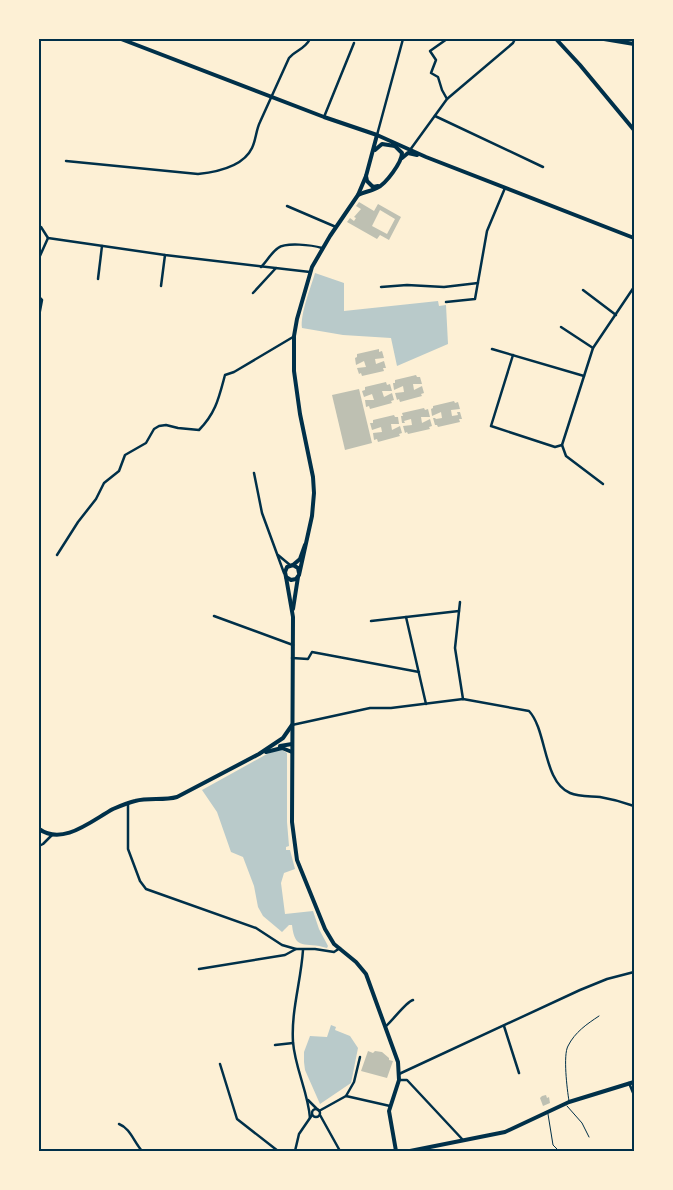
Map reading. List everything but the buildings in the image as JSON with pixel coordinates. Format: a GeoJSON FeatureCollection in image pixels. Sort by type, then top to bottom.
{"type":"FeatureCollection","features":[{"type":"Feature","properties":{"kind":"main road"},"geometry":{"type":"LineString","coordinates":[[121,39],[324,117],[377,135],[426,157],[634,238]]}},
{"type":"Feature","properties":{"kind":"main road"},"geometry":{"type":"LineString","coordinates":[[556,39],[580,64],[634,130]]}},
{"type":"Feature","properties":{"kind":"main road"},"geometry":{"type":"LineString","coordinates":[[604,39],[634,44]]}},
{"type":"Feature","properties":{"kind":"main road"},"geometry":{"type":"LineString","coordinates":[[377,135],[374,151],[358,195],[322,248],[310,272],[301,299],[294,336],[294,370],[311,466],[314,505],[304,560],[299,575],[293,616],[292,822],[295,850],[300,868],[325,929],[330,938],[366,974],[398,1062],[399,1077],[390,1106],[390,1120],[396,1151]]}},
{"type":"Feature","properties":{"kind":"main road"},"geometry":{"type":"LineString","coordinates":[[389,141],[402,153],[402,158]]}},
{"type":"Feature","properties":{"kind":"main road"},"geometry":{"type":"LineString","coordinates":[[374,151],[382,144],[403,147]]}},
{"type":"Feature","properties":{"kind":"main road"},"geometry":{"type":"LineString","coordinates":[[358,195],[384,184],[402,158],[408,153],[426,157]]}},
{"type":"Feature","properties":{"kind":"main road"},"geometry":{"type":"LineString","coordinates":[[366,176],[367,181],[373,187],[384,184]]}},
{"type":"Feature","properties":{"kind":"main road"},"geometry":{"type":"LineString","coordinates":[[293,616],[286,569],[300,559],[307,538]]}},
{"type":"Feature","properties":{"kind":"main road"},"geometry":{"type":"LineString","coordinates":[[291,565],[298,568],[299,575]]}},
{"type":"Feature","properties":{"kind":"main road"},"geometry":{"type":"LineString","coordinates":[[286,576],[291,580],[299,575]]}},
{"type":"Feature","properties":{"kind":"main road"},"geometry":{"type":"LineString","coordinates":[[39,829],[46,834],[67,834],[128,803],[142,799],[163,800],[177,797],[259,754],[282,738],[292,725]]}},
{"type":"Feature","properties":{"kind":"main road"},"geometry":{"type":"LineString","coordinates":[[282,738],[292,738]]}},
{"type":"Feature","properties":{"kind":"main road"},"geometry":{"type":"LineString","coordinates":[[259,754],[292,744]]}},
{"type":"Feature","properties":{"kind":"main road"},"geometry":{"type":"LineString","coordinates":[[276,748],[292,752]]}},
{"type":"Feature","properties":{"kind":"main road"},"geometry":{"type":"LineString","coordinates":[[410,1151],[505,1132],[567,1102],[634,1082]]}},
{"type":"Feature","properties":{"kind":"street"},"geometry":{"type":"LineString","coordinates":[[66,161],[198,174],[219,171],[235,164],[249,154],[255,141],[256,131],[290,58],[305,47],[310,39]]}},
{"type":"Feature","properties":{"kind":"street"},"geometry":{"type":"LineString","coordinates":[[377,135],[403,39]]}},
{"type":"Feature","properties":{"kind":"street"},"geometry":{"type":"LineString","coordinates":[[447,39],[430,51],[436,60],[431,73],[438,77],[447,99]]}},
{"type":"Feature","properties":{"kind":"street"},"geometry":{"type":"LineString","coordinates":[[410,150],[447,99],[513,43],[515,39]]}},
{"type":"Feature","properties":{"kind":"street"},"geometry":{"type":"LineString","coordinates":[[324,117],[354,42]]}},
{"type":"Feature","properties":{"kind":"street"},"geometry":{"type":"LineString","coordinates":[[435,116],[544,167]]}},
{"type":"Feature","properties":{"kind":"street"},"geometry":{"type":"LineString","coordinates":[[446,302],[475,300],[487,231],[505,188]]}},
{"type":"Feature","properties":{"kind":"street"},"geometry":{"type":"LineString","coordinates":[[287,206],[336,227]]}},
{"type":"Feature","properties":{"kind":"street"},"geometry":{"type":"LineString","coordinates":[[41,227],[48,238],[165,255],[310,272]]}},
{"type":"Feature","properties":{"kind":"street"},"geometry":{"type":"LineString","coordinates":[[39,258],[48,238]]}},
{"type":"Feature","properties":{"kind":"street"},"geometry":{"type":"LineString","coordinates":[[261,267],[277,248],[285,245],[312,245],[322,248]]}},
{"type":"Feature","properties":{"kind":"street"},"geometry":{"type":"LineString","coordinates":[[98,279],[102,246]]}},
{"type":"Feature","properties":{"kind":"street"},"geometry":{"type":"LineString","coordinates":[[161,286],[165,255]]}},
{"type":"Feature","properties":{"kind":"street"},"geometry":{"type":"LineString","coordinates":[[253,292],[276,268]]}},
{"type":"Feature","properties":{"kind":"street"},"geometry":{"type":"LineString","coordinates":[[381,287],[407,285],[444,287],[478,283]]}},
{"type":"Feature","properties":{"kind":"street"},"geometry":{"type":"LineString","coordinates":[[603,484],[566,456],[562,445],[593,348],[634,287]]}},
{"type":"Feature","properties":{"kind":"street"},"geometry":{"type":"LineString","coordinates":[[582,290],[616,315]]}},
{"type":"Feature","properties":{"kind":"street"},"geometry":{"type":"LineString","coordinates":[[39,297],[42,300],[39,316]]}},
{"type":"Feature","properties":{"kind":"street"},"geometry":{"type":"LineString","coordinates":[[561,327],[593,348]]}},
{"type":"Feature","properties":{"kind":"street"},"geometry":{"type":"LineString","coordinates":[[57,555],[78,522],[96,499],[104,484],[119,471],[125,455],[146,443],[154,429],[159,426],[166,425],[200,430],[214,412],[225,375],[234,372],[294,336]]}},
{"type":"Feature","properties":{"kind":"street"},"geometry":{"type":"LineString","coordinates":[[492,349],[584,376]]}},
{"type":"Feature","properties":{"kind":"street"},"geometry":{"type":"LineString","coordinates":[[513,355],[492,426],[555,447],[562,445]]}},
{"type":"Feature","properties":{"kind":"street"},"geometry":{"type":"LineString","coordinates":[[254,473],[262,513],[286,576]]}},
{"type":"Feature","properties":{"kind":"street"},"geometry":{"type":"LineString","coordinates":[[276,552],[284,562],[291,565]]}},
{"type":"Feature","properties":{"kind":"street"},"geometry":{"type":"LineString","coordinates":[[460,602],[455,648],[463,699]]}},
{"type":"Feature","properties":{"kind":"street"},"geometry":{"type":"LineString","coordinates":[[371,621],[459,611]]}},
{"type":"Feature","properties":{"kind":"street"},"geometry":{"type":"LineString","coordinates":[[214,616],[293,644]]}},
{"type":"Feature","properties":{"kind":"street"},"geometry":{"type":"LineString","coordinates":[[406,617],[426,704]]}},
{"type":"Feature","properties":{"kind":"street"},"geometry":{"type":"LineString","coordinates":[[292,658],[308,659],[312,652],[419,672]]}},
{"type":"Feature","properties":{"kind":"street"},"geometry":{"type":"LineString","coordinates":[[292,725],[370,708],[391,708],[463,699],[529,711],[536,722],[553,773],[564,790],[575,794],[616,800],[634,806]]}},
{"type":"Feature","properties":{"kind":"street"},"geometry":{"type":"LineString","coordinates":[[128,803],[128,849],[140,881],[146,889],[256,928],[282,945],[303,950],[315,949],[334,952],[340,948]]}},
{"type":"Feature","properties":{"kind":"street"},"geometry":{"type":"LineString","coordinates":[[39,846],[52,835]]}},
{"type":"Feature","properties":{"kind":"street"},"geometry":{"type":"LineString","coordinates":[[199,969],[285,955],[296,949]]}},
{"type":"Feature","properties":{"kind":"street"},"geometry":{"type":"LineString","coordinates":[[303,950],[294,1011],[293,1043],[311,1115],[316,1118],[319,1112],[346,1096],[354,1082],[360,1057]]}},
{"type":"Feature","properties":{"kind":"street"},"geometry":{"type":"LineString","coordinates":[[399,1077],[593,984],[634,972]]}},
{"type":"Feature","properties":{"kind":"street"},"geometry":{"type":"LineString","coordinates":[[385,1027],[394,1019],[406,1003],[413,1000]]}},
{"type":"Feature","properties":{"kind":"street"},"geometry":{"type":"LineString","coordinates":[[504,1026],[519,1073]]}},
{"type":"Feature","properties":{"kind":"street"},"geometry":{"type":"LineString","coordinates":[[275,1045],[293,1043]]}},
{"type":"Feature","properties":{"kind":"street"},"geometry":{"type":"LineString","coordinates":[[220,1064],[237,1119],[278,1151]]}},
{"type":"Feature","properties":{"kind":"street"},"geometry":{"type":"LineString","coordinates":[[399,1077],[407,1080],[464,1140]]}},
{"type":"Feature","properties":{"kind":"street"},"geometry":{"type":"LineString","coordinates":[[629,1083],[634,1095]]}},
{"type":"Feature","properties":{"kind":"street"},"geometry":{"type":"LineString","coordinates":[[346,1096],[390,1106]]}},
{"type":"Feature","properties":{"kind":"street"},"geometry":{"type":"LineString","coordinates":[[308,1100],[319,1112],[322,1122],[340,1151]]}},
{"type":"Feature","properties":{"kind":"street"},"geometry":{"type":"LineString","coordinates":[[295,1151],[299,1134],[313,1110],[319,1112]]}},
{"type":"Feature","properties":{"kind":"street"},"geometry":{"type":"LineString","coordinates":[[118,1124],[124,1126],[142,1151]]}},
{"type":"Feature","properties":{"kind":"lane"},"geometry":{"type":"LineString","coordinates":[[589,1137],[582,1123],[567,1102],[567,1048],[577,1033],[599,1016]]}},
{"type":"Feature","properties":{"kind":"lane"},"geometry":{"type":"LineString","coordinates":[[548,1111],[553,1144],[559,1151]]}},
{"type":"Feature","properties":{"kind":"shaded area"},"geometry":{"type":"Polygon","coordinates":[[[315,273],[344,283],[344,311],[438,301],[439,306],[446,305],[448,344],[397,366],[391,338],[343,335],[302,328],[304,308],[315,273]]]}},
{"type":"Feature","properties":{"kind":"shaded area"},"geometry":{"type":"Polygon","coordinates":[[[278,750],[287,753],[289,846],[286,847],[286,850],[290,850],[295,869],[284,873],[281,883],[285,914],[313,911],[319,929],[328,946],[327,948],[302,944],[296,939],[292,925],[289,925],[282,932],[263,916],[258,907],[254,886],[243,857],[231,852],[217,812],[202,790],[267,754],[278,750]]]}},
{"type":"Feature","properties":{"kind":"shaded area"},"geometry":{"type":"Polygon","coordinates":[[[331,1025],[336,1027],[335,1030],[350,1036],[358,1048],[351,1083],[320,1104],[305,1070],[304,1052],[310,1036],[327,1037],[331,1025]]]}}]}
